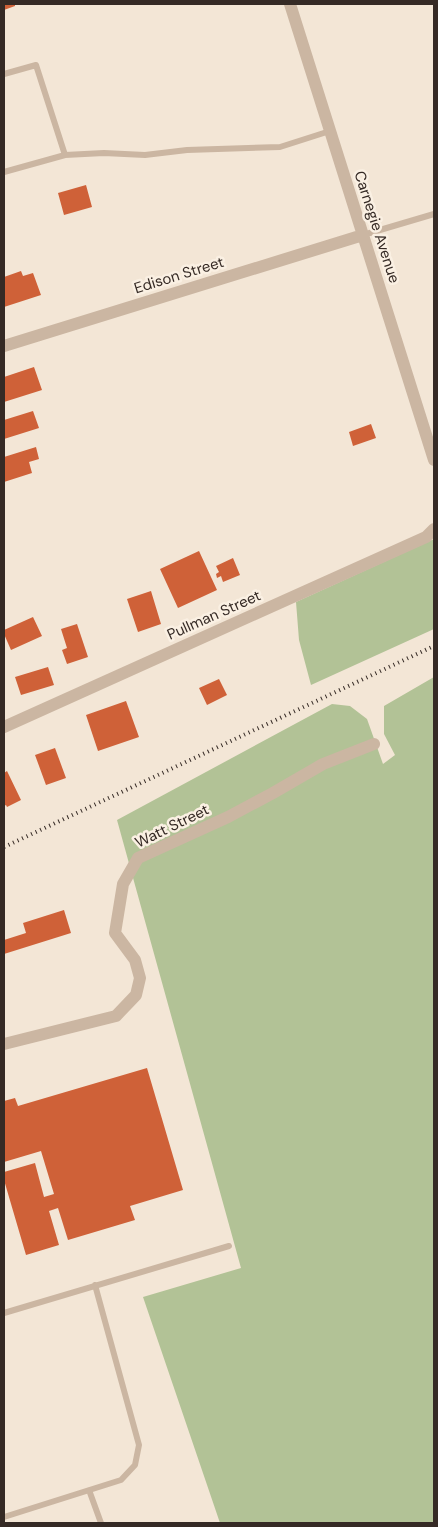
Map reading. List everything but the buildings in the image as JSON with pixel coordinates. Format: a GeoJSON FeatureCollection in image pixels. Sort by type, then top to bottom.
{"type":"FeatureCollection","features":[{"type":"Feature","properties":{"kind":"street","name":"Carnegie Avenue"},"geometry":{"type":"LineString","coordinates":[[290,4],[434,460]]}},
{"type":"Feature","properties":{"kind":"street","name":"Edison Street"},"geometry":{"type":"LineString","coordinates":[[4,346],[363,235]]}},
{"type":"Feature","properties":{"kind":"street","name":"Pullman Street"},"geometry":{"type":"LineString","coordinates":[[4,727],[426,537],[434,529]]}},
{"type":"Feature","properties":{"kind":"street","name":"Watt Street"},"geometry":{"type":"LineString","coordinates":[[4,1044],[116,1016],[136,995],[140,978],[135,960],[115,933],[123,884],[138,858],[228,817],[323,764],[374,744]]}},
{"type":"Feature","properties":{"kind":"lane"},"geometry":{"type":"LineString","coordinates":[[4,74],[36,65],[65,155]]}},
{"type":"Feature","properties":{"kind":"lane"},"geometry":{"type":"LineString","coordinates":[[4,172],[65,155],[104,153],[145,155],[187,150],[280,146],[330,131]]}},
{"type":"Feature","properties":{"kind":"lane"},"geometry":{"type":"LineString","coordinates":[[363,235],[434,214]]}},
{"type":"Feature","properties":{"kind":"lane"},"geometry":{"type":"LineString","coordinates":[[4,1313],[228,1246]]}},
{"type":"Feature","properties":{"kind":"lane"},"geometry":{"type":"LineString","coordinates":[[4,1517],[121,1480],[135,1465],[139,1445],[95,1285]]}},
{"type":"Feature","properties":{"kind":"lane"},"geometry":{"type":"LineString","coordinates":[[89,1490],[101,1523]]}},
{"type":"Feature","properties":{"kind":"green space"},"geometry":{"type":"Polygon","coordinates":[[[434,539],[434,629],[311,685],[299,640],[296,602],[434,539]]]}},
{"type":"Feature","properties":{"kind":"green space"},"geometry":{"type":"Polygon","coordinates":[[[434,677],[434,1523],[220,1523],[143,1297],[241,1268],[117,820],[332,704],[350,706],[367,719],[383,764],[395,755],[384,734],[384,706],[434,677]]]}},
{"type":"Feature","properties":{"kind":"railway"},"geometry":{"type":"LineString","coordinates":[[4,847],[434,646]]}}]}
